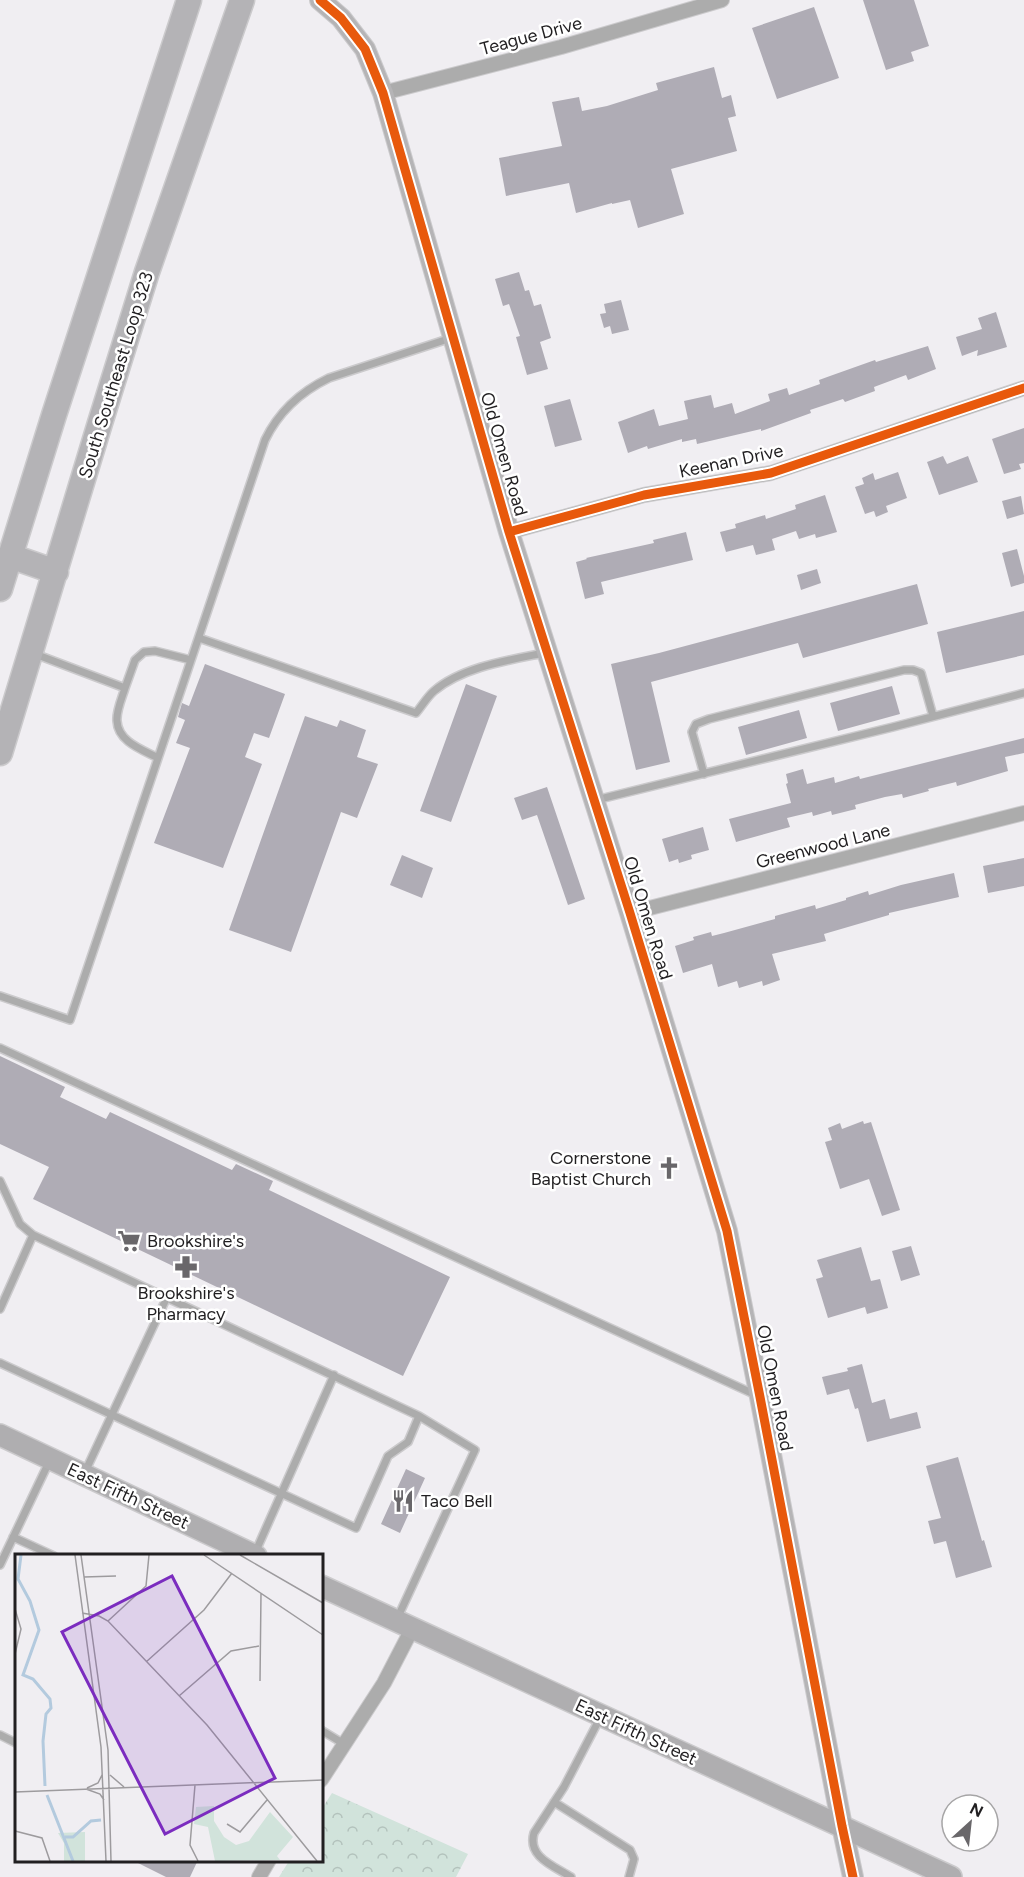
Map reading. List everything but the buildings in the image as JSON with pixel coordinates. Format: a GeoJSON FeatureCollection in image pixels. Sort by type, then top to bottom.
{"type":"FeatureCollection","features":[{"type":"Feature","properties":{"kind":"highway"},"geometry":{"type":"LineString","coordinates":[[0,589],[57,404],[189,0]]}},
{"type":"Feature","properties":{"kind":"highway","name":"South Southeast Loop 323"},"geometry":{"type":"LineString","coordinates":[[0,753],[147,272],[242,0]]}},
{"type":"Feature","properties":{"kind":"highway"},"geometry":{"type":"LineString","coordinates":[[10,556],[56,572]]}},
{"type":"Feature","properties":{"kind":"main road","name":"East Fifth Street"},"geometry":{"type":"LineString","coordinates":[[0,1435],[253,1554]]}},
{"type":"Feature","properties":{"kind":"main road","name":"East Fifth Street"},"geometry":{"type":"LineString","coordinates":[[322,1586],[951,1877]]}},
{"type":"Feature","properties":{"kind":"street","name":"Old Omen Road"},"geometry":{"type":"LineString","coordinates":[[320,0],[341,18],[365,49],[383,93],[509,532],[630,913],[726,1231],[853,1877]]}},
{"type":"Feature","properties":{"kind":"street","name":"Teague Drive"},"geometry":{"type":"LineString","coordinates":[[383,93],[561,47],[722,0]]}},
{"type":"Feature","properties":{"kind":"street","name":"Keenan Drive"},"geometry":{"type":"LineString","coordinates":[[509,532],[644,495],[771,473],[1024,388]]}},
{"type":"Feature","properties":{"kind":"street","name":"Greenwood Lane"},"geometry":{"type":"LineString","coordinates":[[630,913],[1024,813]]}},
{"type":"Feature","properties":{"kind":"street"},"geometry":{"type":"LineString","coordinates":[[322,1778],[384,1683],[404,1625]]}},
{"type":"Feature","properties":{"kind":"street"},"geometry":{"type":"LineString","coordinates":[[259,1877],[268,1862]]}},
{"type":"Feature","properties":{"kind":"lane"},"geometry":{"type":"LineString","coordinates":[[0,996],[70,1020],[265,440],[278,416],[298,396],[329,378],[453,338]]}},
{"type":"Feature","properties":{"kind":"lane"},"geometry":{"type":"LineString","coordinates":[[199,638],[416,712],[434,692],[452,679],[493,664],[547,652]]}},
{"type":"Feature","properties":{"kind":"lane"},"geometry":{"type":"LineString","coordinates":[[158,758],[131,744],[120,733],[116,720],[125,688],[135,660],[144,651],[155,651],[191,660]]}},
{"type":"Feature","properties":{"kind":"lane"},"geometry":{"type":"LineString","coordinates":[[31,653],[125,688]]}},
{"type":"Feature","properties":{"kind":"lane"},"geometry":{"type":"LineString","coordinates":[[704,774],[692,732],[696,724],[904,670],[913,669],[921,673],[933,717]]}},
{"type":"Feature","properties":{"kind":"lane"},"geometry":{"type":"LineString","coordinates":[[594,800],[1024,693]]}},
{"type":"Feature","properties":{"kind":"lane"},"geometry":{"type":"LineString","coordinates":[[0,1048],[760,1397]]}},
{"type":"Feature","properties":{"kind":"lane"},"geometry":{"type":"LineString","coordinates":[[0,1181],[20,1224],[33,1235],[419,1416],[475,1450],[404,1625]]}},
{"type":"Feature","properties":{"kind":"lane"},"geometry":{"type":"LineString","coordinates":[[0,1309],[33,1235]]}},
{"type":"Feature","properties":{"kind":"lane"},"geometry":{"type":"LineString","coordinates":[[84,1475],[167,1297]]}},
{"type":"Feature","properties":{"kind":"lane"},"geometry":{"type":"LineString","coordinates":[[0,1363],[356,1528],[388,1456],[408,1442],[419,1416]]}},
{"type":"Feature","properties":{"kind":"lane"},"geometry":{"type":"LineString","coordinates":[[255,1554],[334,1375]]}},
{"type":"Feature","properties":{"kind":"lane"},"geometry":{"type":"LineString","coordinates":[[0,1566],[50,1459]]}},
{"type":"Feature","properties":{"kind":"lane"},"geometry":{"type":"LineString","coordinates":[[13,1537],[50,1554]]}},
{"type":"Feature","properties":{"kind":"lane"},"geometry":{"type":"LineString","coordinates":[[571,1877],[538,1856],[533,1847],[534,1833],[564,1786],[601,1716]]}},
{"type":"Feature","properties":{"kind":"lane"},"geometry":{"type":"LineString","coordinates":[[322,1731],[344,1744]]}},
{"type":"Feature","properties":{"kind":"lane"},"geometry":{"type":"LineString","coordinates":[[0,1735],[15,1742]]}},
{"type":"Feature","properties":{"kind":"lane"},"geometry":{"type":"LineString","coordinates":[[554,1802],[630,1850],[634,1858],[629,1877]]}},
{"type":"Feature","properties":{"kind":"green space"},"geometry":{"type":"Polygon","coordinates":[[[332,1793],[468,1854],[456,1877],[279,1877],[288,1862],[322,1862],[322,1808],[332,1793]]]}},
{"type":"Feature","properties":{"kind":"cycle path"},"geometry":{"type":"LineString","coordinates":[[320,0],[341,18],[365,49],[383,93],[509,532],[630,913],[727,1231],[853,1877]]}},
{"type":"Feature","properties":{"kind":"cycle path"},"geometry":{"type":"LineString","coordinates":[[509,532],[644,495],[771,473],[1024,388]]}},
{"type":"Feature","properties":{"kind":"place","name":"Cornerstone Baptist Church"},"geometry":{"type":"Point","coordinates":[669,1168]}},
{"type":"Feature","properties":{"kind":"place","name":"Brookshire's"},"geometry":{"type":"Point","coordinates":[129,1241]}},
{"type":"Feature","properties":{"kind":"place","name":"Brookshire's Pharmacy"},"geometry":{"type":"Point","coordinates":[186,1267]}},
{"type":"Feature","properties":{"kind":"place","name":"Taco Bell"},"geometry":{"type":"Point","coordinates":[403,1501]}}]}
